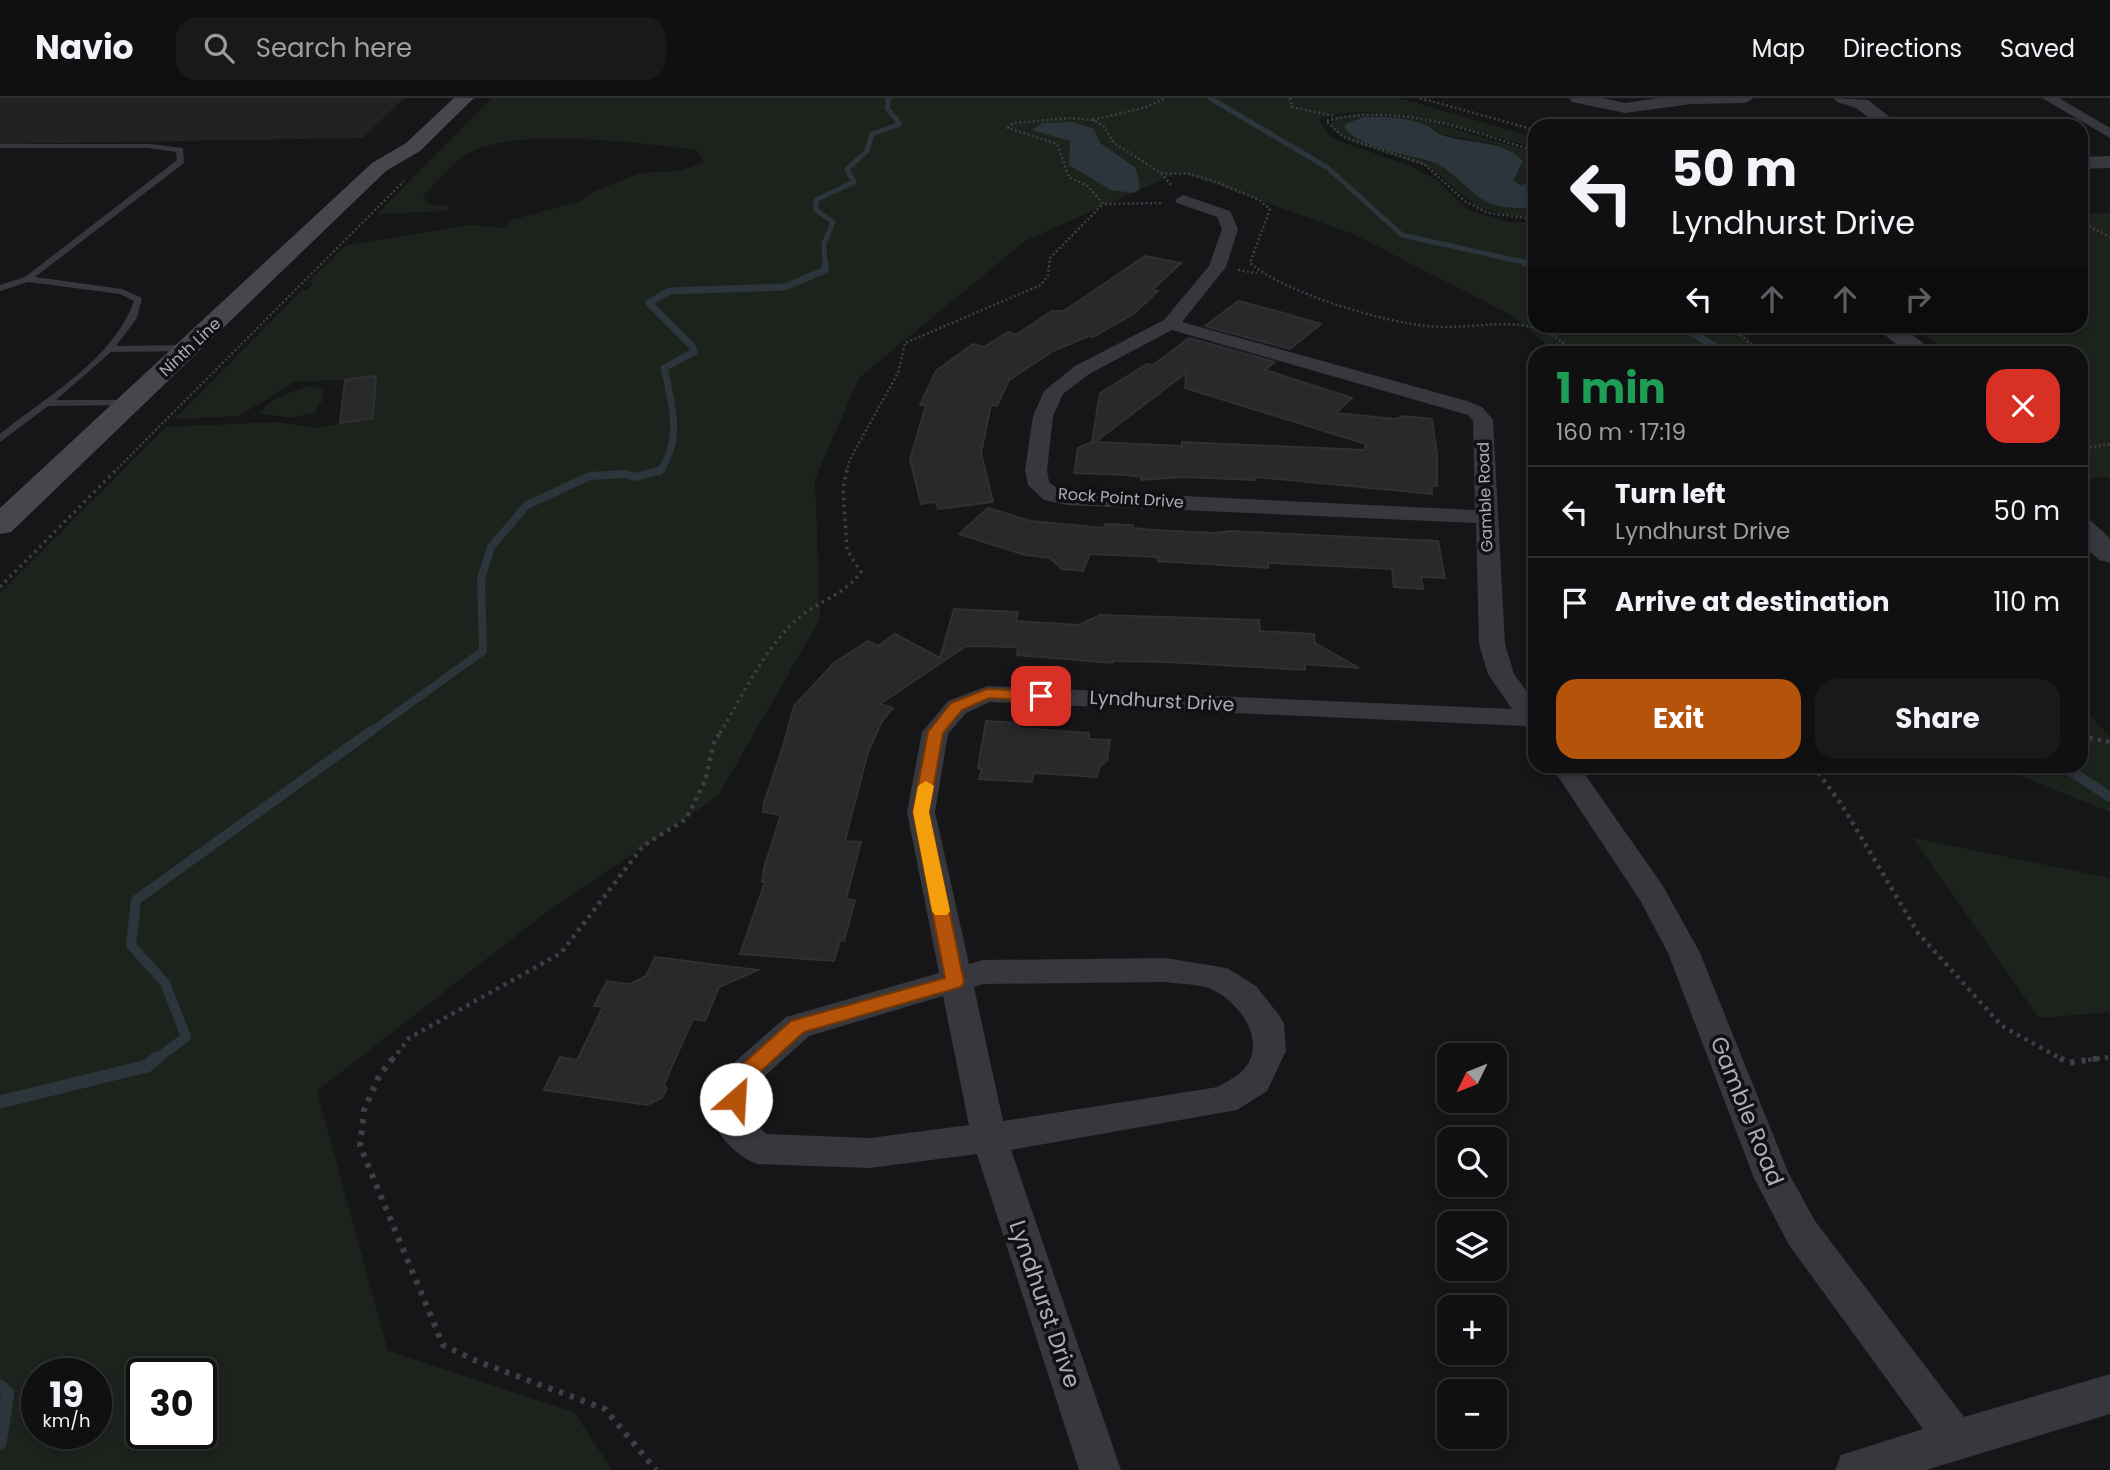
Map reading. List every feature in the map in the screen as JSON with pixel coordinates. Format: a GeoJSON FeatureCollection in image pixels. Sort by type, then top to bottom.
{"type":"FeatureCollection","features":[{"type":"Feature","properties":{"kind":"main road","name":"Ninth Line"},"geometry":{"type":"LineString","coordinates":[[379,167],[386,145],[438,98]]}},
{"type":"Feature","properties":{"kind":"main road","name":"Ninth Line"},"geometry":{"type":"LineString","coordinates":[[0,525],[379,167],[413,147],[465,98]]}},
{"type":"Feature","properties":{"kind":"street"},"geometry":{"type":"LineString","coordinates":[[1578,98],[1625,108],[1687,100],[1745,98]]}},
{"type":"Feature","properties":{"kind":"street"},"geometry":{"type":"LineString","coordinates":[[1843,98],[1862,104],[1882,119]]}},
{"type":"Feature","properties":{"kind":"street"},"geometry":{"type":"LineString","coordinates":[[2049,98],[2085,119]]}},
{"type":"Feature","properties":{"kind":"street"},"geometry":{"type":"LineString","coordinates":[[2088,121],[2110,134]]}},
{"type":"Feature","properties":{"kind":"street"},"geometry":{"type":"LineString","coordinates":[[2088,163],[2110,162]]}},
{"type":"Feature","properties":{"kind":"street","name":"Rock Point Drive"},"geometry":{"type":"LineString","coordinates":[[1183,200],[1224,214],[1230,229],[1217,267],[1170,324],[1082,370],[1054,391],[1043,416],[1036,470],[1039,485],[1052,495],[1067,498],[1485,517]]}},
{"type":"Feature","properties":{"kind":"street","name":"Gamble Road"},"geometry":{"type":"LineString","coordinates":[[1170,324],[1475,411],[1482,420],[1492,644],[1501,674],[1528,713]]}},
{"type":"Feature","properties":{"kind":"street"},"geometry":{"type":"LineString","coordinates":[[1896,333],[1914,346]]}},
{"type":"Feature","properties":{"kind":"street"},"geometry":{"type":"LineString","coordinates":[[2088,534],[2110,554]]}},
{"type":"Feature","properties":{"kind":"street","name":"Lyndhurst Drive"},"geometry":{"type":"LineString","coordinates":[[1100,1470],[989,1138],[921,812],[935,732],[957,707],[987,694],[1528,720]]}},
{"type":"Feature","properties":{"kind":"street","name":"Gamble Road"},"geometry":{"type":"LineString","coordinates":[[1569,773],[1669,921],[1772,1178],[1786,1206],[1802,1233],[1956,1440]]}},
{"type":"Feature","properties":{"kind":"street"},"geometry":{"type":"LineString","coordinates":[[1165,970],[1216,977],[1245,995],[1266,1024],[1269,1051],[1255,1081],[1225,1100],[989,1138],[870,1153],[757,1149],[730,1121],[741,1077],[798,1026],[955,982],[983,972],[1165,970]]}},
{"type":"Feature","properties":{"kind":"street"},"geometry":{"type":"LineString","coordinates":[[1856,1470],[2110,1394]]}},
{"type":"Feature","properties":{"kind":"lane"},"geometry":{"type":"LineString","coordinates":[[0,146],[149,146],[180,150],[181,161],[27,279],[0,288]]}},
{"type":"Feature","properties":{"kind":"lane"},"geometry":{"type":"LineString","coordinates":[[0,439],[111,349],[137,311],[139,300],[122,292],[27,279]]}},
{"type":"Feature","properties":{"kind":"lane"},"geometry":{"type":"LineString","coordinates":[[111,349],[190,348]]}},
{"type":"Feature","properties":{"kind":"lane"},"geometry":{"type":"LineString","coordinates":[[47,403],[129,402]]}},
{"type":"Feature","properties":{"kind":"path"},"geometry":{"type":"LineString","coordinates":[[1103,204],[1088,186],[1069,177],[1057,144],[1008,128],[1013,124],[1071,118],[1093,120],[1147,107],[1165,98]]}},
{"type":"Feature","properties":{"kind":"path"},"geometry":{"type":"LineString","coordinates":[[1290,98],[1293,107],[1335,116]]}},
{"type":"Feature","properties":{"kind":"path"},"geometry":{"type":"LineString","coordinates":[[1420,98],[1528,128]]}},
{"type":"Feature","properties":{"kind":"path"},"geometry":{"type":"LineString","coordinates":[[1374,109],[1342,112],[1326,121],[1343,137],[1424,164],[1466,202],[1488,213],[1528,218]]}},
{"type":"Feature","properties":{"kind":"path"},"geometry":{"type":"LineString","coordinates":[[1396,110],[1528,149]]}},
{"type":"Feature","properties":{"kind":"path"},"geometry":{"type":"LineString","coordinates":[[1093,120],[1102,125],[1122,149],[1161,173],[1183,200]]}},
{"type":"Feature","properties":{"kind":"path"},"geometry":{"type":"LineString","coordinates":[[1161,173],[1190,174],[1217,182],[1259,200],[1270,209],[1250,263],[1258,273]]}},
{"type":"Feature","properties":{"kind":"path"},"geometry":{"type":"LineString","coordinates":[[0,587],[408,176]]}},
{"type":"Feature","properties":{"kind":"path"},"geometry":{"type":"LineString","coordinates":[[656,1470],[604,1409],[474,1360],[443,1345],[360,1146],[364,1110],[379,1076],[410,1038],[561,953],[643,846],[686,819],[705,781],[714,743],[770,650],[797,619],[854,582],[861,572],[847,550],[843,488],[849,461],[898,373],[905,343],[1041,285],[1048,275],[1050,258],[1103,204],[1148,204],[1183,200]]}},
{"type":"Feature","properties":{"kind":"path"},"geometry":{"type":"LineString","coordinates":[[2088,226],[2110,237]]}},
{"type":"Feature","properties":{"kind":"path"},"geometry":{"type":"LineString","coordinates":[[1230,269],[1258,273],[1300,292],[1425,326],[1528,326]]}},
{"type":"Feature","properties":{"kind":"path"},"geometry":{"type":"LineString","coordinates":[[1555,333],[1567,341],[1569,346]]}},
{"type":"Feature","properties":{"kind":"path"},"geometry":{"type":"LineString","coordinates":[[1736,333],[1752,346]]}},
{"type":"Feature","properties":{"kind":"path"},"geometry":{"type":"LineString","coordinates":[[2088,448],[2110,444]]}},
{"type":"Feature","properties":{"kind":"path"},"geometry":{"type":"LineString","coordinates":[[2088,737],[2110,742]]}},
{"type":"Feature","properties":{"kind":"path"},"geometry":{"type":"LineString","coordinates":[[1818,773],[1842,805],[1918,933],[2002,1026],[2068,1063],[2110,1057]]}},
{"type":"Feature","properties":{"kind":"shaded area"},"geometry":{"type":"Polygon","coordinates":[[[0,98],[404,98],[363,138],[0,144],[0,98]]]}},
{"type":"Feature","properties":{"kind":"shaded area"},"geometry":{"type":"Polygon","coordinates":[[[492,98],[1399,98],[1528,136],[1528,146],[1456,126],[1367,112],[1319,119],[1331,138],[1413,167],[1438,181],[1468,210],[1508,222],[1528,223],[1528,329],[1511,315],[1351,233],[1180,172],[1025,241],[859,378],[815,479],[820,619],[718,796],[544,914],[317,1091],[388,1351],[574,1412],[612,1470],[0,1470],[0,593],[166,427],[278,422],[314,428],[373,418],[375,378],[294,382],[239,416],[175,419],[302,290],[307,290],[313,283],[308,282],[346,245],[470,225],[503,228],[512,220],[580,201],[591,193],[640,173],[680,171],[704,163],[697,150],[614,141],[549,139],[492,144],[471,152],[458,161],[423,196],[426,203],[450,207],[448,211],[377,214],[492,98]]]}},
{"type":"Feature","properties":{"kind":"shaded area"},"geometry":{"type":"Polygon","coordinates":[[[1365,113],[1414,117],[1528,151],[1528,183],[1521,185],[1513,181],[1522,164],[1517,156],[1499,146],[1444,135],[1425,125],[1399,118],[1356,119],[1378,147],[1442,166],[1489,203],[1528,208],[1528,216],[1507,215],[1477,207],[1431,168],[1354,143],[1333,130],[1331,124],[1335,117],[1365,113]]]}},
{"type":"Feature","properties":{"kind":"shaded area"},"geometry":{"type":"Polygon","coordinates":[[[1364,117],[1405,119],[1428,126],[1452,138],[1506,149],[1523,161],[1513,181],[1521,185],[1528,183],[1528,208],[1492,204],[1434,163],[1361,141],[1344,127],[1364,117]]]}},
{"type":"Feature","properties":{"kind":"shaded area"},"geometry":{"type":"Polygon","coordinates":[[[1073,122],[1094,129],[1100,143],[1136,168],[1140,189],[1134,193],[1111,190],[1069,165],[1070,141],[1032,130],[1042,123],[1073,122]]]}},
{"type":"Feature","properties":{"kind":"shaded area"},"geometry":{"type":"Polygon","coordinates":[[[2088,213],[2110,213],[2110,477],[2088,479],[2088,346],[1941,346],[1922,333],[2088,333],[2088,213]]]}},
{"type":"Feature","properties":{"kind":"shaded area"},"geometry":{"type":"Polygon","coordinates":[[[1533,333],[1745,333],[1755,346],[1549,346],[1533,333]]]}},
{"type":"Feature","properties":{"kind":"shaded area"},"geometry":{"type":"Polygon","coordinates":[[[308,386],[324,389],[322,401],[314,413],[291,418],[259,413],[274,399],[308,386]]]}},
{"type":"Feature","properties":{"kind":"shaded area"},"geometry":{"type":"Polygon","coordinates":[[[2088,713],[2110,737],[2110,812],[2014,773],[2088,773],[2088,713]]]}},
{"type":"Feature","properties":{"kind":"shaded area"},"geometry":{"type":"Polygon","coordinates":[[[1913,838],[2110,878],[2110,1012],[2039,1018],[1913,838]]]}},
{"type":"Feature","properties":{"kind":"building"},"geometry":{"type":"Polygon","coordinates":[[[1145,256],[1181,263],[1152,290],[1158,291],[1135,313],[1093,337],[1089,336],[1053,351],[1009,380],[997,406],[991,405],[981,453],[993,502],[938,509],[936,502],[921,504],[910,459],[926,405],[920,405],[936,371],[973,344],[984,347],[1008,332],[1016,335],[1052,311],[1064,311],[1145,256]]]}},
{"type":"Feature","properties":{"kind":"building"},"geometry":{"type":"Polygon","coordinates":[[[1238,301],[1321,324],[1290,349],[1205,326],[1238,301]]]}},
{"type":"Feature","properties":{"kind":"building"},"geometry":{"type":"Polygon","coordinates":[[[1189,338],[1275,362],[1265,370],[1352,398],[1336,413],[1396,419],[1403,416],[1432,419],[1437,454],[1437,486],[1432,486],[1432,494],[1256,477],[1255,480],[1184,477],[1141,480],[1141,477],[1127,475],[1074,473],[1078,448],[1092,442],[1100,393],[1147,364],[1153,365],[1189,338]],[[1186,373],[1095,442],[1182,446],[1182,442],[1365,450],[1366,444],[1185,388],[1186,373]]]}},
{"type":"Feature","properties":{"kind":"building"},"geometry":{"type":"Polygon","coordinates":[[[376,376],[373,418],[340,423],[345,380],[376,376]]]}},
{"type":"Feature","properties":{"kind":"building"},"geometry":{"type":"Polygon","coordinates":[[[988,508],[1031,521],[1104,528],[1105,524],[1133,525],[1133,528],[1154,530],[1438,541],[1445,578],[1421,577],[1423,589],[1394,587],[1392,569],[1268,563],[1268,568],[1158,561],[1158,557],[1090,554],[1083,571],[1062,569],[1050,558],[1025,555],[959,534],[988,508]]]}},
{"type":"Feature","properties":{"kind":"building"},"geometry":{"type":"Polygon","coordinates":[[[954,609],[1018,612],[1016,621],[1079,625],[1100,615],[1259,620],[1260,631],[1314,634],[1315,643],[1359,668],[1305,664],[1305,670],[1168,662],[1112,663],[1017,655],[1018,647],[966,646],[880,704],[893,708],[882,721],[868,752],[845,841],[861,842],[846,899],[855,900],[844,941],[840,940],[834,961],[740,954],[765,882],[762,882],[764,868],[781,815],[763,812],[764,803],[794,706],[834,663],[868,641],[878,646],[895,634],[940,658],[954,609]]]}},
{"type":"Feature","properties":{"kind":"building"},"geometry":{"type":"Polygon","coordinates":[[[986,721],[1019,723],[1018,728],[1089,733],[1089,739],[1110,740],[1107,761],[1100,766],[1097,777],[1034,773],[1032,782],[979,779],[982,769],[978,768],[986,721]]]}},
{"type":"Feature","properties":{"kind":"building"},"geometry":{"type":"Polygon","coordinates":[[[655,957],[758,970],[719,987],[705,1021],[693,1019],[664,1084],[667,1088],[662,1098],[647,1105],[544,1090],[560,1057],[577,1060],[603,1007],[594,1006],[607,981],[630,984],[646,976],[655,957]]]}},
{"type":"Feature","properties":{"kind":"waterway"},"geometry":{"type":"LineString","coordinates":[[825,264],[824,244],[833,222],[816,210],[816,200],[854,182],[847,169],[867,151],[872,134],[900,124],[887,108],[889,98]]}},
{"type":"Feature","properties":{"kind":"waterway"},"geometry":{"type":"LineString","coordinates":[[1210,98],[1328,168],[1402,235],[1528,263]]}},
{"type":"Feature","properties":{"kind":"waterway"},"geometry":{"type":"LineString","coordinates":[[660,470],[671,448],[674,422],[664,368],[694,352],[692,346],[649,303],[669,291],[785,287],[825,270],[825,264]]}},
{"type":"Feature","properties":{"kind":"waterway"},"geometry":{"type":"LineString","coordinates":[[1692,333],[1714,346]]}},
{"type":"Feature","properties":{"kind":"waterway"},"geometry":{"type":"LineString","coordinates":[[369,733],[483,651],[481,579],[491,547],[527,505],[590,476],[625,474],[635,477],[660,470]]}},
{"type":"Feature","properties":{"kind":"waterway"},"geometry":{"type":"LineString","coordinates":[[155,1060],[186,1037],[165,983],[131,945],[136,900],[371,731]]}},
{"type":"Feature","properties":{"kind":"waterway"},"geometry":{"type":"LineString","coordinates":[[2074,773],[2110,797]]}},
{"type":"Feature","properties":{"kind":"waterway"},"geometry":{"type":"LineString","coordinates":[[0,1102],[147,1066],[157,1058]]}},
{"type":"Feature","properties":{"kind":"waterway"},"geometry":{"type":"LineString","coordinates":[[0,1386],[8,1393],[0,1443]]}},
{"type":"Feature","properties":{"kind":"slow traffic"},"geometry":{"type":"LineString","coordinates":[[926,786],[921,812],[941,911]]}},
{"type":"Feature","properties":{"kind":"route"},"geometry":{"type":"LineString","coordinates":[[736,1099],[741,1077],[798,1026],[955,982],[921,812],[935,732],[957,707],[987,694],[1041,696]]}}]}
